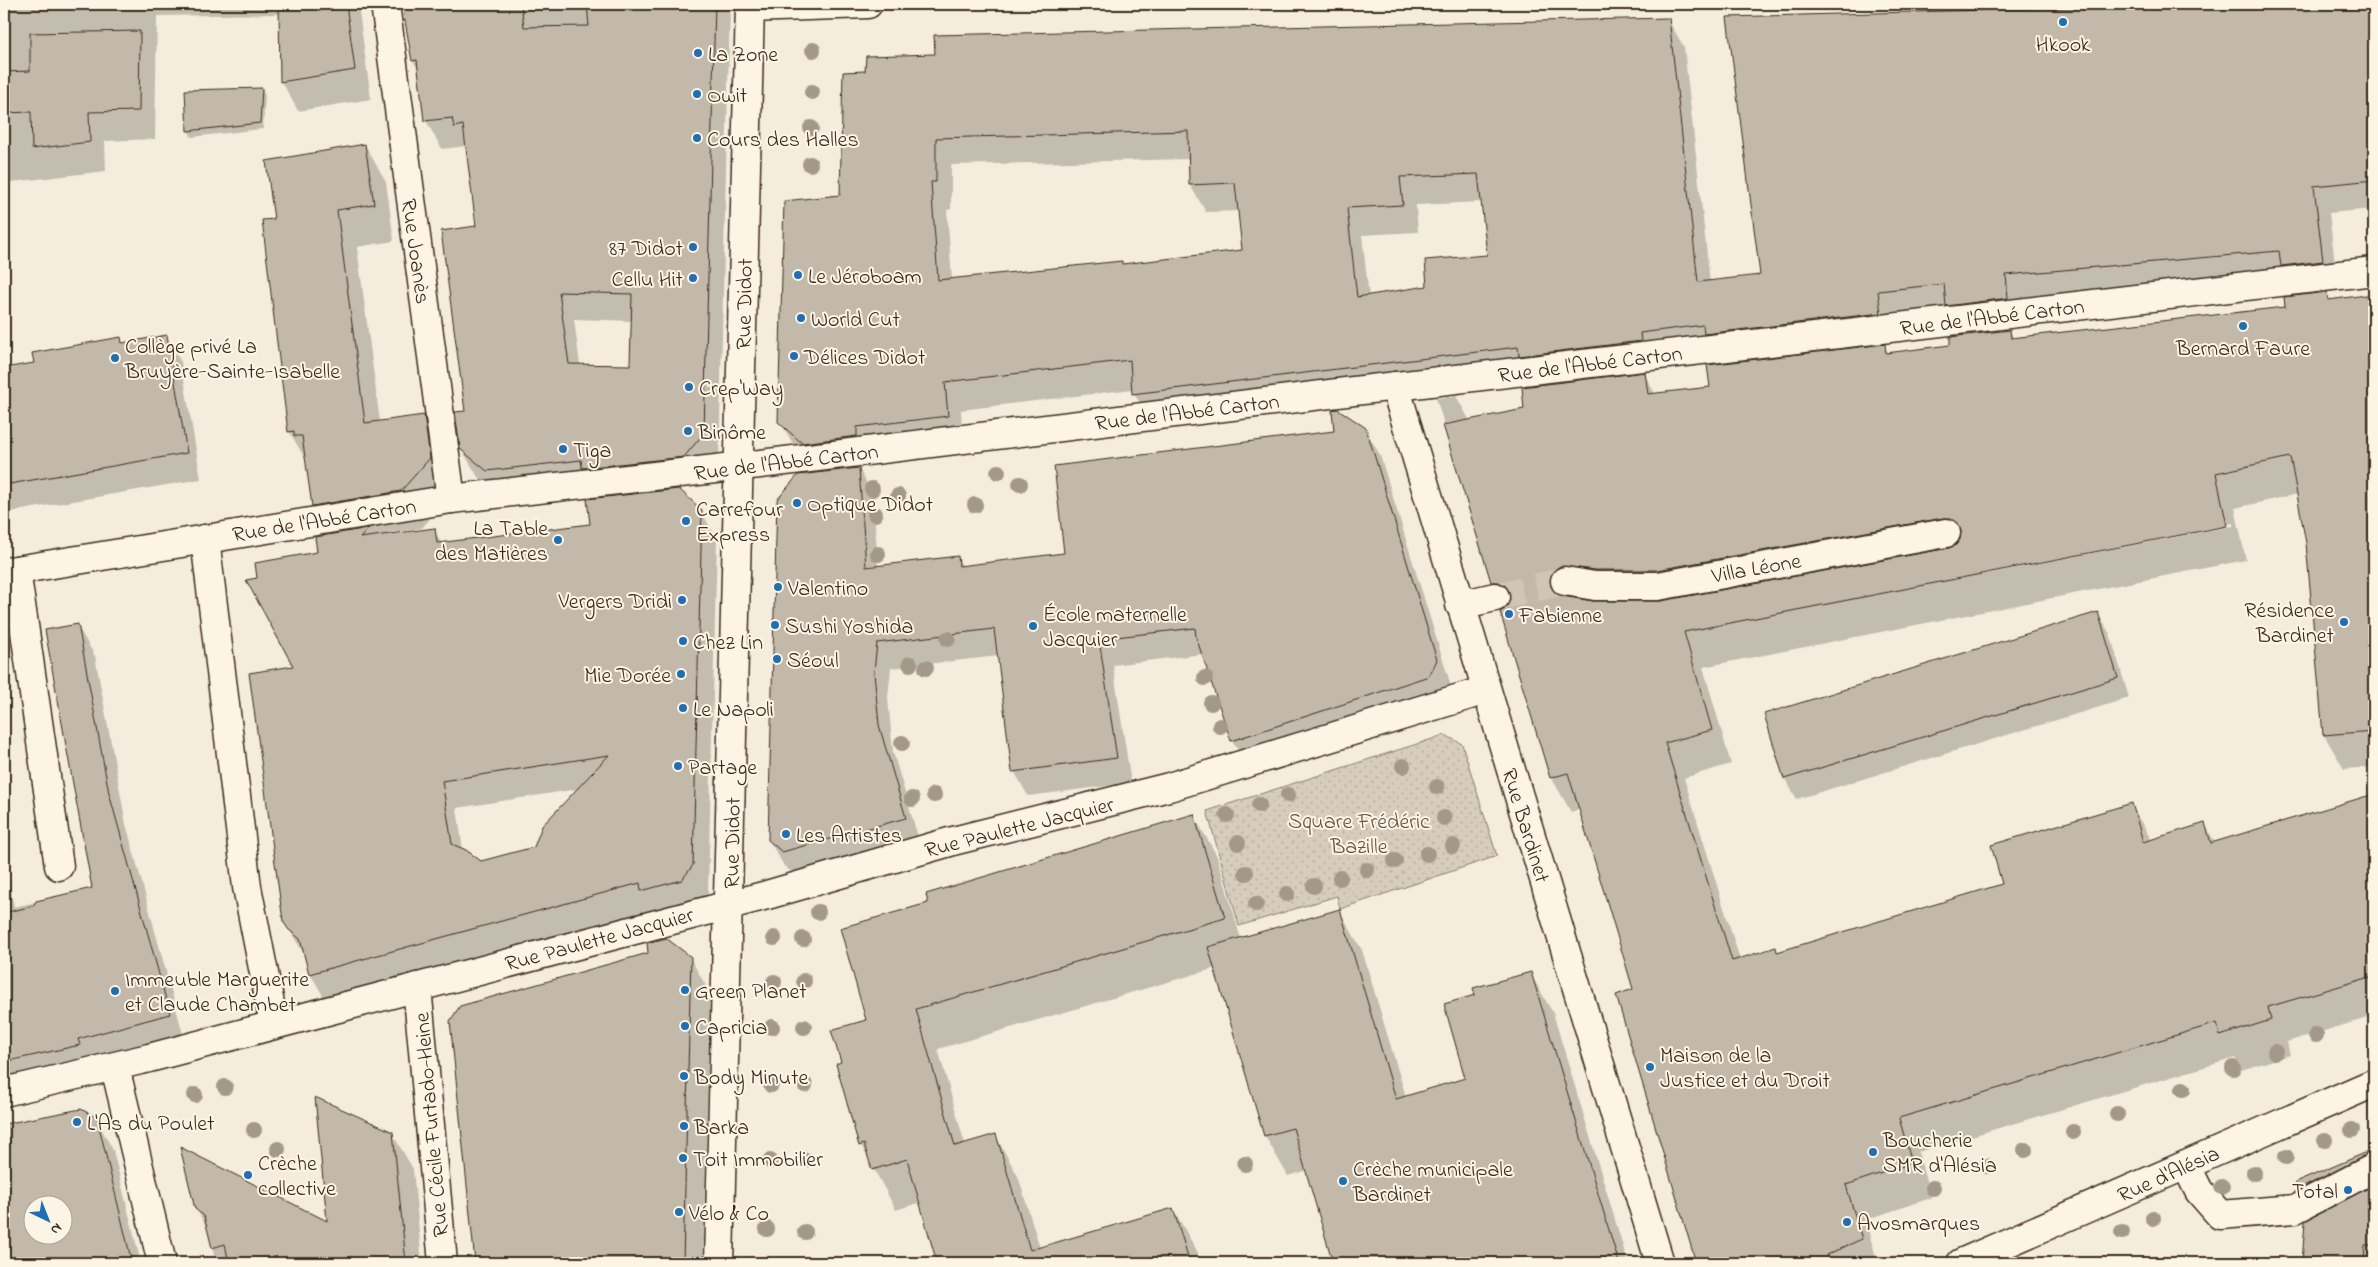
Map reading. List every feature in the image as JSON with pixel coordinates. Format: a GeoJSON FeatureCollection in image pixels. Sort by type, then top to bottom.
{"type":"FeatureCollection","features":[{"type":"Feature","properties":{"kind":"street","name":"Rue Joanès"},"geometry":{"type":"LineString","coordinates":[[384,4],[451,498]]}},
{"type":"Feature","properties":{"kind":"street"},"geometry":{"type":"LineString","coordinates":[[750,6],[868,4]]}},
{"type":"Feature","properties":{"kind":"street","name":"Rue Didot"},"geometry":{"type":"LineString","coordinates":[[719,1263],[750,6]]}},
{"type":"Feature","properties":{"kind":"street","name":"Rue de l'Abbé Carton"},"geometry":{"type":"LineString","coordinates":[[10,571],[451,498],[739,467],[1395,386],[2374,272]]}},
{"type":"Feature","properties":{"kind":"street","name":"Rue Bardinet"},"geometry":{"type":"LineString","coordinates":[[1395,386],[1660,1263]]}},
{"type":"Feature","properties":{"kind":"street","name":"Villa Léone"},"geometry":{"type":"LineString","coordinates":[[1565,581],[1595,586],[1658,586],[1946,532]]}},
{"type":"Feature","properties":{"kind":"street"},"geometry":{"type":"LineString","coordinates":[[205,539],[247,887],[274,1024]]}},
{"type":"Feature","properties":{"kind":"street"},"geometry":{"type":"LineString","coordinates":[[10,571],[59,866]]}},
{"type":"Feature","properties":{"kind":"street"},"geometry":{"type":"LineString","coordinates":[[1460,605],[1495,597]]}},
{"type":"Feature","properties":{"kind":"street","name":"Rue Paulette Jacquier"},"geometry":{"type":"LineString","coordinates":[[4,1092],[115,1067],[767,895],[953,842],[1169,787],[1486,690]]}},
{"type":"Feature","properties":{"kind":"street","name":"Rue Cécile Furtado-Heine"},"geometry":{"type":"LineString","coordinates":[[417,987],[443,1263]]}},
{"type":"Feature","properties":{"kind":"street"},"geometry":{"type":"LineString","coordinates":[[115,1067],[162,1263]]}},
{"type":"Feature","properties":{"kind":"street","name":"Rue d'Alésia"},"geometry":{"type":"LineString","coordinates":[[1961,1263],[2373,1086]]}},
{"type":"Feature","properties":{"kind":"street"},"geometry":{"type":"LineString","coordinates":[[2186,1165],[2199,1191],[2220,1216],[2295,1209],[2374,1168]]}},
{"type":"Feature","properties":{"kind":"green space","name":"Square Frédéric Bazille"},"geometry":{"type":"Polygon","coordinates":[[[1445,735],[1462,744],[1497,856],[1340,909],[1337,896],[1239,926],[1207,811],[1445,735]]]}},
{"type":"Feature","properties":{"kind":"building"},"geometry":{"type":"Polygon","coordinates":[[[279,4],[346,4],[355,70],[280,82],[279,4]]]}},
{"type":"Feature","properties":{"kind":"building"},"geometry":{"type":"Polygon","coordinates":[[[402,4],[521,4],[524,27],[589,26],[587,4],[715,4],[704,433],[684,457],[582,468],[581,460],[487,471],[460,449],[455,412],[465,411],[441,231],[476,226],[463,125],[454,127],[452,118],[424,121],[417,60],[412,61],[402,4]],[[559,292],[569,364],[630,365],[632,294],[559,292]]]}},
{"type":"Feature","properties":{"kind":"building"},"geometry":{"type":"Polygon","coordinates":[[[2208,4],[2374,4],[2374,180],[2314,186],[2323,261],[2281,266],[2279,251],[2006,275],[2008,298],[1946,306],[1944,284],[1878,291],[1881,313],[1704,334],[1703,325],[1640,333],[1641,341],[1519,356],[1518,347],[1132,394],[1130,360],[945,382],[948,416],[857,427],[857,436],[802,443],[778,422],[784,201],[840,195],[843,72],[865,71],[866,56],[935,54],[934,35],[1669,18],[1698,282],[1760,275],[1727,17],[2208,4]],[[1188,131],[936,138],[936,182],[931,182],[938,280],[1122,261],[1122,264],[1242,250],[1235,183],[1189,185],[1188,131]],[[1478,174],[1400,177],[1403,205],[1347,208],[1357,297],[1427,286],[1425,260],[1487,255],[1478,174]]]}},
{"type":"Feature","properties":{"kind":"building"},"geometry":{"type":"Polygon","coordinates":[[[140,31],[139,111],[89,112],[90,142],[32,149],[31,112],[4,113],[4,72],[30,71],[30,33],[140,31]]]}},
{"type":"Feature","properties":{"kind":"building"},"geometry":{"type":"Polygon","coordinates":[[[262,88],[260,123],[187,131],[185,90],[262,88]]]}},
{"type":"Feature","properties":{"kind":"building"},"geometry":{"type":"Polygon","coordinates":[[[365,144],[374,204],[337,210],[365,423],[424,415],[430,458],[401,491],[312,506],[302,436],[294,436],[294,431],[288,432],[262,220],[274,219],[266,161],[365,144]]]}},
{"type":"Feature","properties":{"kind":"building"},"geometry":{"type":"Polygon","coordinates":[[[2327,292],[2328,300],[2374,294],[2374,731],[2323,735],[2306,543],[2290,457],[2216,473],[2227,526],[1684,632],[1712,730],[1665,743],[1732,961],[1776,947],[1777,952],[2002,884],[1991,845],[2132,803],[2143,842],[2205,823],[2211,843],[2374,794],[2374,976],[2268,1007],[2271,1020],[2220,1036],[2217,1023],[1899,1118],[1912,1163],[1846,1185],[1862,1239],[1826,1255],[1830,1263],[1696,1263],[1616,995],[1633,989],[1613,922],[1568,773],[1550,778],[1500,612],[1510,602],[1510,593],[1507,587],[1500,582],[1491,582],[1443,425],[1524,409],[1522,387],[1645,372],[1648,394],[1710,387],[1707,365],[1885,344],[1886,353],[1950,345],[1950,337],[2010,330],[2011,338],[2285,307],[2284,297],[2327,292]],[[1951,518],[1657,570],[1596,570],[1560,566],[1553,571],[1550,578],[1550,586],[1555,593],[1562,596],[1593,601],[1661,601],[1949,548],[1956,545],[1960,539],[1961,531],[1958,523],[1951,518]]]}},
{"type":"Feature","properties":{"kind":"building"},"geometry":{"type":"Polygon","coordinates":[[[167,335],[187,453],[4,485],[4,368],[34,363],[32,353],[121,337],[122,343],[167,335]]]}},
{"type":"Feature","properties":{"kind":"building"},"geometry":{"type":"Polygon","coordinates":[[[1338,409],[1366,428],[1437,660],[1429,676],[1231,741],[1196,637],[1195,628],[1099,639],[1117,758],[1012,772],[994,629],[877,643],[874,672],[879,725],[906,818],[782,852],[768,840],[777,500],[798,475],[859,468],[866,567],[958,556],[959,566],[1064,553],[1054,466],[1334,431],[1332,410],[1338,409]]]}},
{"type":"Feature","properties":{"kind":"building"},"geometry":{"type":"Polygon","coordinates":[[[679,489],[702,510],[693,865],[682,880],[641,891],[640,883],[309,974],[300,939],[288,929],[283,921],[249,673],[293,666],[246,580],[257,578],[255,563],[317,552],[315,537],[369,528],[360,538],[435,528],[437,543],[590,524],[587,499],[679,489]],[[609,755],[442,781],[452,844],[466,850],[481,861],[534,847],[542,826],[609,755]]]}},
{"type":"Feature","properties":{"kind":"building"},"geometry":{"type":"Polygon","coordinates":[[[2098,612],[2118,678],[1784,779],[1764,714],[2098,612]]]}},
{"type":"Feature","properties":{"kind":"building"},"geometry":{"type":"Polygon","coordinates":[[[78,624],[109,793],[170,1014],[78,1039],[80,1045],[4,1062],[4,913],[33,906],[36,901],[92,888],[45,630],[78,624]]]}},
{"type":"Feature","properties":{"kind":"building"},"geometry":{"type":"Polygon","coordinates":[[[1194,814],[1225,918],[916,1009],[955,1146],[996,1134],[1030,1250],[1173,1208],[1190,1263],[937,1263],[907,1159],[872,1170],[864,1144],[859,1146],[836,1064],[841,1062],[831,1030],[866,1020],[840,928],[928,903],[926,894],[1194,814]]]}},
{"type":"Feature","properties":{"kind":"building"},"geometry":{"type":"Polygon","coordinates":[[[1340,909],[1396,1099],[1465,1078],[1444,1004],[1475,995],[1473,988],[1531,972],[1619,1263],[1333,1263],[1293,1128],[1264,1136],[1208,947],[1340,909]]]}},
{"type":"Feature","properties":{"kind":"building"},"geometry":{"type":"Polygon","coordinates":[[[666,938],[691,957],[683,1263],[475,1263],[450,1021],[460,1006],[648,953],[647,943],[666,938]]]}},
{"type":"Feature","properties":{"kind":"building"},"geometry":{"type":"Polygon","coordinates":[[[315,1097],[393,1132],[406,1263],[229,1263],[225,1244],[212,1248],[204,1216],[195,1209],[180,1147],[327,1221],[315,1097]]]}},
{"type":"Feature","properties":{"kind":"building"},"geometry":{"type":"Polygon","coordinates":[[[81,1109],[97,1118],[132,1263],[4,1263],[4,1124],[81,1109]]]}},
{"type":"Feature","properties":{"kind":"building"},"geometry":{"type":"Polygon","coordinates":[[[2367,1152],[2368,1154],[2298,1190],[2295,1183],[2367,1152]]]}},
{"type":"Feature","properties":{"kind":"building"},"geometry":{"type":"Polygon","coordinates":[[[2374,1185],[2374,1245],[2365,1245],[2364,1263],[2302,1263],[2305,1221],[2374,1185]]]}},
{"type":"Feature","properties":{"kind":"tunnel"},"geometry":{"type":"LineString","coordinates":[[1495,597],[1565,581]]}},
{"type":"Feature","properties":{"kind":"place","name":"Hkook"},"geometry":{"type":"Point","coordinates":[2063,22]}},
{"type":"Feature","properties":{"kind":"place","name":"La Zone"},"geometry":{"type":"Point","coordinates":[698,53]}},
{"type":"Feature","properties":{"kind":"place","name":"Owit"},"geometry":{"type":"Point","coordinates":[697,94]}},
{"type":"Feature","properties":{"kind":"place","name":"Cours des Halles"},"geometry":{"type":"Point","coordinates":[697,138]}},
{"type":"Feature","properties":{"kind":"place","name":"87 Didot"},"geometry":{"type":"Point","coordinates":[693,247]}},
{"type":"Feature","properties":{"kind":"place","name":"Le Jéroboam"},"geometry":{"type":"Point","coordinates":[798,275]}},
{"type":"Feature","properties":{"kind":"place","name":"Cellu Hit"},"geometry":{"type":"Point","coordinates":[693,278]}},
{"type":"Feature","properties":{"kind":"place","name":"World Cut"},"geometry":{"type":"Point","coordinates":[801,318]}},
{"type":"Feature","properties":{"kind":"place","name":"Bernard Faure"},"geometry":{"type":"Point","coordinates":[2243,326]}},
{"type":"Feature","properties":{"kind":"place","name":"Délices Didot"},"geometry":{"type":"Point","coordinates":[794,356]}},
{"type":"Feature","properties":{"kind":"place","name":"Collège privé La Bruyère-Sainte-Isabelle"},"geometry":{"type":"Point","coordinates":[115,358]}},
{"type":"Feature","properties":{"kind":"place","name":"Crep'Way"},"geometry":{"type":"Point","coordinates":[689,387]}},
{"type":"Feature","properties":{"kind":"place","name":"Binôme"},"geometry":{"type":"Point","coordinates":[688,431]}},
{"type":"Feature","properties":{"kind":"place","name":"Tiga"},"geometry":{"type":"Point","coordinates":[563,449]}},
{"type":"Feature","properties":{"kind":"place","name":"Optique Didot"},"geometry":{"type":"Point","coordinates":[797,503]}},
{"type":"Feature","properties":{"kind":"place","name":"Carrefour Express"},"geometry":{"type":"Point","coordinates":[686,521]}},
{"type":"Feature","properties":{"kind":"place","name":"La Table des Matières"},"geometry":{"type":"Point","coordinates":[558,540]}},
{"type":"Feature","properties":{"kind":"place","name":"Valentino"},"geometry":{"type":"Point","coordinates":[778,587]}},
{"type":"Feature","properties":{"kind":"place","name":"Vergers Dridi"},"geometry":{"type":"Point","coordinates":[682,600]}},
{"type":"Feature","properties":{"kind":"place","name":"Fabienne"},"geometry":{"type":"Point","coordinates":[1509,614]}},
{"type":"Feature","properties":{"kind":"place","name":"Résidence Bardinet"},"geometry":{"type":"Point","coordinates":[2344,622]}},
{"type":"Feature","properties":{"kind":"place","name":"Sushi Yoshida"},"geometry":{"type":"Point","coordinates":[775,625]}},
{"type":"Feature","properties":{"kind":"place","name":"École maternelle Jacquier"},"geometry":{"type":"Point","coordinates":[1033,626]}},
{"type":"Feature","properties":{"kind":"place","name":"Chez Lin"},"geometry":{"type":"Point","coordinates":[683,641]}},
{"type":"Feature","properties":{"kind":"place","name":"Séoul"},"geometry":{"type":"Point","coordinates":[777,659]}},
{"type":"Feature","properties":{"kind":"place","name":"Mie Dorée"},"geometry":{"type":"Point","coordinates":[681,674]}},
{"type":"Feature","properties":{"kind":"place","name":"Le Napoli"},"geometry":{"type":"Point","coordinates":[683,708]}},
{"type":"Feature","properties":{"kind":"place","name":"Partage"},"geometry":{"type":"Point","coordinates":[678,766]}},
{"type":"Feature","properties":{"kind":"place","name":"Les Artistes"},"geometry":{"type":"Point","coordinates":[786,834]}},
{"type":"Feature","properties":{"kind":"place","name":"Green Planet"},"geometry":{"type":"Point","coordinates":[685,990]}},
{"type":"Feature","properties":{"kind":"place","name":"Immeuble Marguerite et Claude Chambet"},"geometry":{"type":"Point","coordinates":[115,991]}},
{"type":"Feature","properties":{"kind":"place","name":"Capricia"},"geometry":{"type":"Point","coordinates":[685,1026]}},
{"type":"Feature","properties":{"kind":"place","name":"Maison de la Justice et du Droit"},"geometry":{"type":"Point","coordinates":[1650,1067]}},
{"type":"Feature","properties":{"kind":"place","name":"Body Minute"},"geometry":{"type":"Point","coordinates":[684,1076]}},
{"type":"Feature","properties":{"kind":"place","name":"L'As du Poulet"},"geometry":{"type":"Point","coordinates":[77,1122]}},
{"type":"Feature","properties":{"kind":"place","name":"Barka"},"geometry":{"type":"Point","coordinates":[684,1126]}},
{"type":"Feature","properties":{"kind":"place","name":"Boucherie SMR d'Alésia"},"geometry":{"type":"Point","coordinates":[1873,1152]}},
{"type":"Feature","properties":{"kind":"place","name":"Toit Immobilier"},"geometry":{"type":"Point","coordinates":[683,1158]}},
{"type":"Feature","properties":{"kind":"place","name":"Crèche collective"},"geometry":{"type":"Point","coordinates":[248,1175]}},
{"type":"Feature","properties":{"kind":"place","name":"Crèche municipale Bardinet"},"geometry":{"type":"Point","coordinates":[1343,1181]}},
{"type":"Feature","properties":{"kind":"place","name":"Total"},"geometry":{"type":"Point","coordinates":[2348,1190]}},
{"type":"Feature","properties":{"kind":"place","name":"Vélo & Co"},"geometry":{"type":"Point","coordinates":[679,1212]}},
{"type":"Feature","properties":{"kind":"place","name":"Avosmarques"},"geometry":{"type":"Point","coordinates":[1847,1222]}}]}
